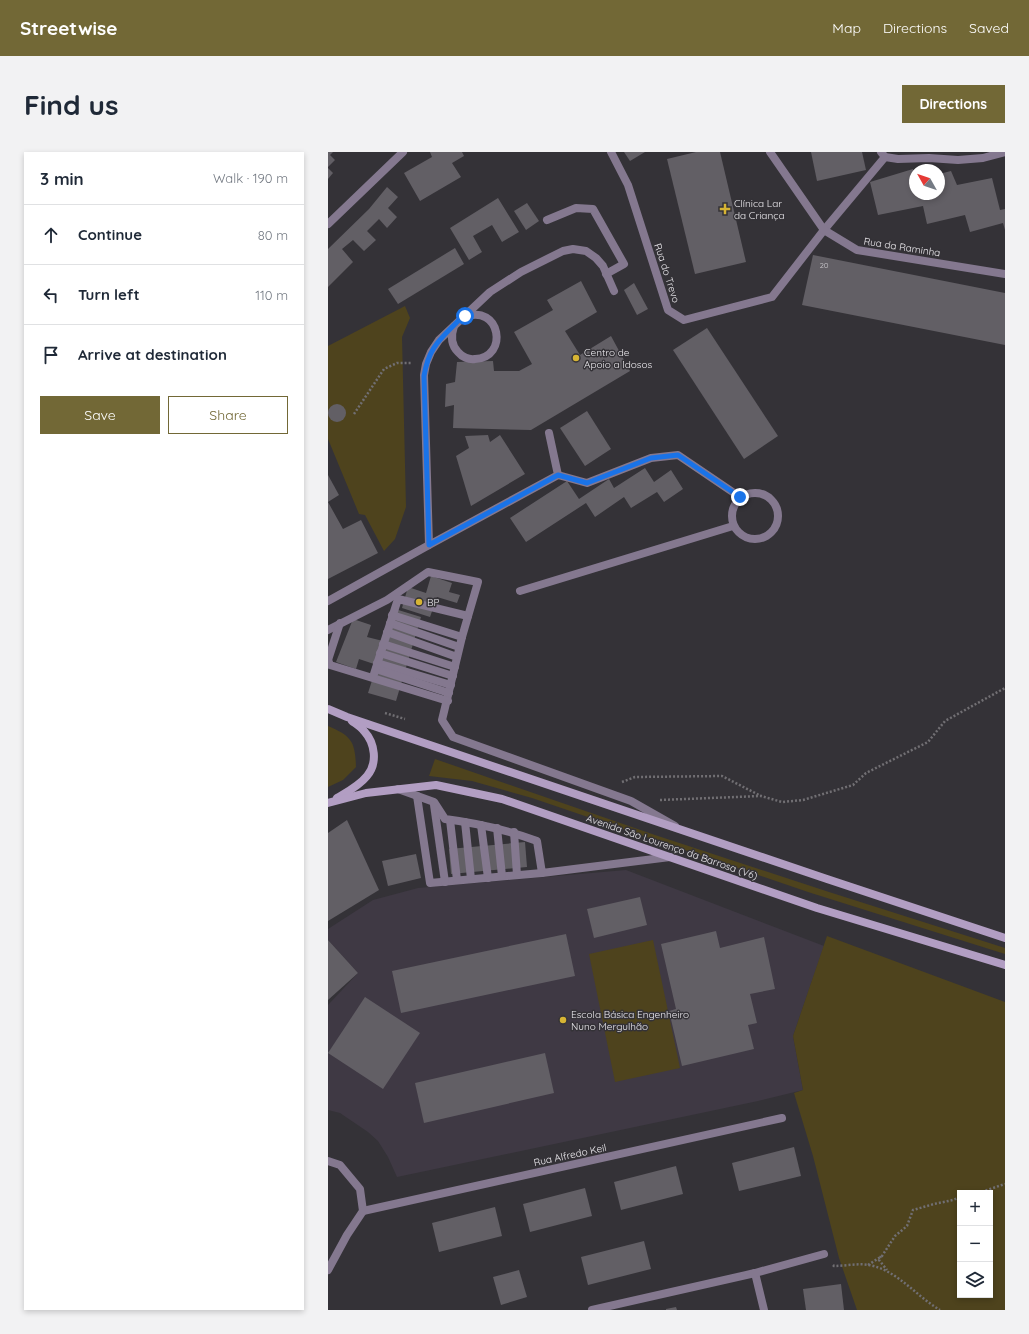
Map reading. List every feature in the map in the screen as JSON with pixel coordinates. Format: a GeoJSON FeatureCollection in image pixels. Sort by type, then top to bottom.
{"type":"FeatureCollection","features":[{"type":"Feature","properties":{"kind":"main road","name":"Avenida São Lourenço da Barrosa (V6)"},"geometry":{"type":"LineString","coordinates":[[328,709],[347,717],[1005,938]]}},
{"type":"Feature","properties":{"kind":"main road","name":"Avenida São Lourenço da Barrosa (V6)"},"geometry":{"type":"LineString","coordinates":[[328,803],[354,788],[367,776],[373,767],[374,757],[372,743],[364,730],[347,717]]}},
{"type":"Feature","properties":{"kind":"main road","name":"Avenida São Lourenço da Barrosa (V6)"},"geometry":{"type":"LineString","coordinates":[[328,803],[366,793],[436,785],[502,799],[817,908],[1005,965]]}},
{"type":"Feature","properties":{"kind":"street"},"geometry":{"type":"LineString","coordinates":[[328,224],[403,152]]}},
{"type":"Feature","properties":{"kind":"street","name":"Rua do Trevo"},"geometry":{"type":"LineString","coordinates":[[611,152],[628,184],[668,310],[684,320],[772,297],[883,155]]}},
{"type":"Feature","properties":{"kind":"street","name":"Rua da Raminha"},"geometry":{"type":"LineString","coordinates":[[770,152],[824,230],[858,250],[1005,274]]}},
{"type":"Feature","properties":{"kind":"street"},"geometry":{"type":"LineString","coordinates":[[883,155],[898,159],[929,158],[958,160],[983,158],[1005,152]]}},
{"type":"Feature","properties":{"kind":"street"},"geometry":{"type":"LineString","coordinates":[[547,220],[576,208],[593,210],[624,264],[606,274]]}},
{"type":"Feature","properties":{"kind":"street"},"geometry":{"type":"LineString","coordinates":[[429,545],[424,376],[426,364],[431,352],[439,340],[490,292],[520,272],[562,251],[574,249],[586,251],[596,258],[614,291]]}},
{"type":"Feature","properties":{"kind":"street"},"geometry":{"type":"LineString","coordinates":[[478,314],[487,318],[494,325],[497,334],[495,348],[488,355],[480,359],[471,359],[458,353],[453,344],[452,335],[454,326],[459,321],[469,315],[478,314]]}},
{"type":"Feature","properties":{"kind":"street"},"geometry":{"type":"LineString","coordinates":[[549,433],[558,475]]}},
{"type":"Feature","properties":{"kind":"street"},"geometry":{"type":"LineString","coordinates":[[328,601],[558,475],[587,483],[651,458],[678,455],[740,497]]}},
{"type":"Feature","properties":{"kind":"street"},"geometry":{"type":"LineString","coordinates":[[754,492],[762,493],[771,499],[776,506],[778,516],[777,524],[768,535],[761,538],[752,539],[744,537],[733,526],[731,518],[732,511],[735,503],[740,497],[754,492]]}},
{"type":"Feature","properties":{"kind":"street"},"geometry":{"type":"LineString","coordinates":[[520,592],[733,526]]}},
{"type":"Feature","properties":{"kind":"street"},"geometry":{"type":"LineString","coordinates":[[328,630],[387,600],[428,572],[478,582],[462,637],[442,720],[453,737],[631,801],[683,830]]}},
{"type":"Feature","properties":{"kind":"street"},"geometry":{"type":"LineString","coordinates":[[373,677],[398,599],[468,616]]}},
{"type":"Feature","properties":{"kind":"street"},"geometry":{"type":"LineString","coordinates":[[391,619],[462,637]]}},
{"type":"Feature","properties":{"kind":"street"},"geometry":{"type":"LineString","coordinates":[[391,619],[460,647]]}},
{"type":"Feature","properties":{"kind":"street"},"geometry":{"type":"LineString","coordinates":[[340,623],[328,660],[330,665],[448,697]]}},
{"type":"Feature","properties":{"kind":"street"},"geometry":{"type":"LineString","coordinates":[[387,632],[457,657]]}},
{"type":"Feature","properties":{"kind":"street"},"geometry":{"type":"LineString","coordinates":[[383,644],[455,667]]}},
{"type":"Feature","properties":{"kind":"street"},"geometry":{"type":"LineString","coordinates":[[380,653],[453,676]]}},
{"type":"Feature","properties":{"kind":"street"},"geometry":{"type":"LineString","coordinates":[[376,666],[451,685]]}},
{"type":"Feature","properties":{"kind":"street"},"geometry":{"type":"LineString","coordinates":[[376,666],[448,697]]}},
{"type":"Feature","properties":{"kind":"street"},"geometry":{"type":"LineString","coordinates":[[398,789],[434,802],[445,819],[497,828],[537,840],[542,873]]}},
{"type":"Feature","properties":{"kind":"street"},"geometry":{"type":"LineString","coordinates":[[417,796],[430,883],[542,873],[670,857]]}},
{"type":"Feature","properties":{"kind":"street"},"geometry":{"type":"LineString","coordinates":[[434,802],[445,882]]}},
{"type":"Feature","properties":{"kind":"street"},"geometry":{"type":"LineString","coordinates":[[450,820],[457,880]]}},
{"type":"Feature","properties":{"kind":"street"},"geometry":{"type":"LineString","coordinates":[[465,822],[471,879]]}},
{"type":"Feature","properties":{"kind":"street"},"geometry":{"type":"LineString","coordinates":[[481,825],[488,878]]}},
{"type":"Feature","properties":{"kind":"street"},"geometry":{"type":"LineString","coordinates":[[497,828],[502,876]]}},
{"type":"Feature","properties":{"kind":"street"},"geometry":{"type":"LineString","coordinates":[[514,832],[517,875]]}},
{"type":"Feature","properties":{"kind":"street","name":"Rua Alfredo Keil"},"geometry":{"type":"LineString","coordinates":[[363,1210],[782,1118]]}},
{"type":"Feature","properties":{"kind":"street"},"geometry":{"type":"LineString","coordinates":[[328,1161],[340,1165],[360,1189],[363,1210],[347,1235],[328,1270]]}},
{"type":"Feature","properties":{"kind":"street"},"geometry":{"type":"LineString","coordinates":[[592,1310],[755,1273],[824,1254]]}},
{"type":"Feature","properties":{"kind":"street"},"geometry":{"type":"LineString","coordinates":[[755,1273],[764,1310]]}},
{"type":"Feature","properties":{"kind":"path"},"geometry":{"type":"LineString","coordinates":[[354,414],[384,370],[397,363],[426,364]]}},
{"type":"Feature","properties":{"kind":"path"},"geometry":{"type":"LineString","coordinates":[[623,786],[618,784],[635,777],[722,776],[761,796],[782,802],[803,800],[853,785],[866,773],[928,742],[945,721],[1005,688]]}},
{"type":"Feature","properties":{"kind":"path"},"geometry":{"type":"LineString","coordinates":[[383,712],[405,719]]}},
{"type":"Feature","properties":{"kind":"path"},"geometry":{"type":"LineString","coordinates":[[661,800],[761,796]]}},
{"type":"Feature","properties":{"kind":"path"},"geometry":{"type":"LineString","coordinates":[[987,1190],[1005,1184]]}},
{"type":"Feature","properties":{"kind":"path"},"geometry":{"type":"LineString","coordinates":[[940,1310],[927,1302],[888,1271],[879,1260],[895,1236],[907,1226],[913,1210],[957,1198]]}},
{"type":"Feature","properties":{"kind":"path"},"geometry":{"type":"LineString","coordinates":[[824,1254],[834,1266],[868,1265],[888,1271]]}},
{"type":"Feature","properties":{"kind":"path"},"geometry":{"type":"LineString","coordinates":[[868,1265],[882,1256]]}},
{"type":"Feature","properties":{"kind":"shaded area"},"geometry":{"type":"Polygon","coordinates":[[[405,306],[410,318],[402,337],[406,507],[395,539],[384,551],[365,515],[359,514],[328,439],[328,346],[405,306]]]}},
{"type":"Feature","properties":{"kind":"shaded area"},"geometry":{"type":"Polygon","coordinates":[[[328,726],[342,733],[351,741],[355,751],[356,767],[343,780],[328,787],[328,726]]]}},
{"type":"Feature","properties":{"kind":"shaded area"},"geometry":{"type":"Polygon","coordinates":[[[435,759],[655,835],[1005,948],[1005,954],[808,892],[532,798],[472,781],[429,776],[435,759]]]}},
{"type":"Feature","properties":{"kind":"shaded area","name":"Escola Básica Engenheiro Nuno Mergulhão"},"geometry":{"type":"Polygon","coordinates":[[[626,870],[824,946],[793,1036],[803,1090],[758,1101],[397,1177],[388,1157],[378,1141],[368,1132],[340,1113],[328,1110],[328,1005],[358,973],[328,940],[328,929],[373,900],[418,888],[626,870]]]}},
{"type":"Feature","properties":{"kind":"shaded area"},"geometry":{"type":"Polygon","coordinates":[[[827,936],[1005,1002],[1005,1310],[857,1310],[839,1258],[813,1156],[794,1093],[803,1090],[793,1036],[827,936]]]}},
{"type":"Feature","properties":{"kind":"shaded area"},"geometry":{"type":"Polygon","coordinates":[[[653,940],[680,1068],[615,1082],[589,954],[653,940]]]}},
{"type":"Feature","properties":{"kind":"building"},"geometry":{"type":"Polygon","coordinates":[[[328,152],[333,152],[330,155],[335,160],[328,167],[328,152]]]}},
{"type":"Feature","properties":{"kind":"building"},"geometry":{"type":"Polygon","coordinates":[[[430,152],[462,152],[464,156],[452,163],[461,177],[420,201],[404,173],[432,157],[430,152]]]}},
{"type":"Feature","properties":{"kind":"building"},"geometry":{"type":"Polygon","coordinates":[[[624,152],[645,152],[630,161],[624,152]]]}},
{"type":"Feature","properties":{"kind":"building"},"geometry":{"type":"Polygon","coordinates":[[[696,152],[720,152],[746,262],[695,274],[667,159],[696,152]]]}},
{"type":"Feature","properties":{"kind":"building"},"geometry":{"type":"Polygon","coordinates":[[[811,152],[862,152],[866,170],[817,181],[811,152]]]}},
{"type":"Feature","properties":{"kind":"building"},"geometry":{"type":"Polygon","coordinates":[[[328,168],[333,173],[328,179],[328,168]]]}},
{"type":"Feature","properties":{"kind":"building"},"geometry":{"type":"Polygon","coordinates":[[[909,170],[909,200],[945,200],[945,172],[951,171],[957,185],[992,178],[1000,210],[1005,209],[1005,230],[1003,223],[970,232],[965,215],[927,224],[923,206],[878,215],[870,182],[909,170]]]}},
{"type":"Feature","properties":{"kind":"building"},"geometry":{"type":"Polygon","coordinates":[[[387,187],[398,197],[388,208],[397,217],[387,228],[379,219],[367,231],[376,240],[364,251],[353,240],[342,249],[353,262],[328,287],[328,249],[369,209],[387,187]]]}},
{"type":"Feature","properties":{"kind":"building"},"geometry":{"type":"Polygon","coordinates":[[[498,198],[519,232],[502,242],[492,225],[473,236],[482,252],[469,260],[450,228],[498,198]]]}},
{"type":"Feature","properties":{"kind":"building"},"geometry":{"type":"Polygon","coordinates":[[[527,203],[539,221],[526,230],[514,211],[527,203]]]}},
{"type":"Feature","properties":{"kind":"building"},"geometry":{"type":"Polygon","coordinates":[[[455,248],[464,264],[398,304],[388,289],[455,248]]]}},
{"type":"Feature","properties":{"kind":"building"},"geometry":{"type":"Polygon","coordinates":[[[813,255],[1005,293],[1005,345],[802,305],[813,255]]]}},
{"type":"Feature","properties":{"kind":"building","name":"Centro de Apoio a Idosos"},"geometry":{"type":"Polygon","coordinates":[[[581,281],[597,312],[565,331],[580,355],[611,336],[630,371],[531,430],[453,428],[454,405],[445,407],[446,384],[455,382],[457,362],[493,361],[494,371],[519,371],[532,364],[514,332],[553,310],[547,300],[581,281]]]}},
{"type":"Feature","properties":{"kind":"building"},"geometry":{"type":"Polygon","coordinates":[[[634,283],[648,309],[637,315],[624,290],[634,283]]]}},
{"type":"Feature","properties":{"kind":"building"},"geometry":{"type":"Polygon","coordinates":[[[707,328],[778,436],[744,459],[673,350],[707,328]]]}},
{"type":"Feature","properties":{"kind":"building"},"geometry":{"type":"Polygon","coordinates":[[[333,404],[341,404],[346,409],[344,420],[341,422],[333,422],[328,417],[328,409],[333,404]]]}},
{"type":"Feature","properties":{"kind":"building"},"geometry":{"type":"Polygon","coordinates":[[[587,411],[611,449],[585,466],[560,428],[587,411]]]}},
{"type":"Feature","properties":{"kind":"building"},"geometry":{"type":"Polygon","coordinates":[[[488,435],[490,442],[500,435],[525,474],[471,506],[456,456],[469,448],[465,436],[488,435]]]}},
{"type":"Feature","properties":{"kind":"building"},"geometry":{"type":"Polygon","coordinates":[[[645,468],[654,482],[671,470],[683,489],[664,502],[657,492],[631,508],[624,497],[595,517],[586,503],[526,542],[510,518],[567,481],[579,499],[609,479],[614,488],[645,468]]]}},
{"type":"Feature","properties":{"kind":"building"},"geometry":{"type":"Polygon","coordinates":[[[328,475],[339,495],[328,502],[328,475]]]}},
{"type":"Feature","properties":{"kind":"building"},"geometry":{"type":"Polygon","coordinates":[[[328,502],[343,529],[361,520],[378,553],[328,579],[328,502]]]}},
{"type":"Feature","properties":{"kind":"building"},"geometry":{"type":"Polygon","coordinates":[[[431,576],[452,583],[449,592],[460,595],[457,603],[437,597],[430,617],[402,608],[408,587],[426,593],[431,576]]]}},
{"type":"Feature","properties":{"kind":"building","name":"BP"},"geometry":{"type":"Polygon","coordinates":[[[395,609],[421,617],[396,701],[368,693],[377,665],[359,659],[356,669],[336,662],[353,619],[371,625],[367,637],[383,641],[395,609]]]}},
{"type":"Feature","properties":{"kind":"building"},"geometry":{"type":"Polygon","coordinates":[[[347,820],[379,890],[328,921],[328,833],[347,820]]]}},
{"type":"Feature","properties":{"kind":"building"},"geometry":{"type":"Polygon","coordinates":[[[525,842],[527,867],[451,874],[449,849],[525,842]]]}},
{"type":"Feature","properties":{"kind":"building"},"geometry":{"type":"Polygon","coordinates":[[[416,854],[421,878],[388,886],[382,861],[416,854]]]}},
{"type":"Feature","properties":{"kind":"building"},"geometry":{"type":"Polygon","coordinates":[[[640,897],[647,925],[594,938],[587,909],[640,897]]]}},
{"type":"Feature","properties":{"kind":"building"},"geometry":{"type":"Polygon","coordinates":[[[716,931],[720,948],[764,937],[775,989],[750,994],[757,1023],[748,1025],[754,1049],[682,1066],[669,1011],[676,1009],[661,944],[716,931]]]}},
{"type":"Feature","properties":{"kind":"building"},"geometry":{"type":"Polygon","coordinates":[[[566,934],[575,976],[401,1013],[392,971],[566,934]]]}},
{"type":"Feature","properties":{"kind":"building"},"geometry":{"type":"Polygon","coordinates":[[[328,940],[358,973],[328,1000],[328,940]]]}},
{"type":"Feature","properties":{"kind":"building"},"geometry":{"type":"Polygon","coordinates":[[[365,997],[420,1033],[383,1089],[328,1053],[365,997]]]}},
{"type":"Feature","properties":{"kind":"building"},"geometry":{"type":"Polygon","coordinates":[[[545,1053],[554,1093],[424,1123],[415,1083],[545,1053]]]}},
{"type":"Feature","properties":{"kind":"building"},"geometry":{"type":"Polygon","coordinates":[[[794,1147],[801,1176],[739,1191],[732,1163],[794,1147]]]}},
{"type":"Feature","properties":{"kind":"building"},"geometry":{"type":"Polygon","coordinates":[[[676,1166],[683,1194],[621,1210],[614,1182],[676,1166]]]}},
{"type":"Feature","properties":{"kind":"building"},"geometry":{"type":"Polygon","coordinates":[[[585,1188],[592,1216],[530,1232],[523,1204],[585,1188]]]}},
{"type":"Feature","properties":{"kind":"building"},"geometry":{"type":"Polygon","coordinates":[[[495,1207],[502,1236],[439,1252],[432,1223],[495,1207]]]}},
{"type":"Feature","properties":{"kind":"building"},"geometry":{"type":"Polygon","coordinates":[[[644,1241],[651,1269],[588,1285],[581,1257],[644,1241]]]}},
{"type":"Feature","properties":{"kind":"building"},"geometry":{"type":"Polygon","coordinates":[[[519,1270],[527,1297],[501,1305],[493,1277],[519,1270]]]}},
{"type":"Feature","properties":{"kind":"building"},"geometry":{"type":"Polygon","coordinates":[[[841,1284],[844,1310],[806,1310],[803,1289],[841,1284]]]}},
{"type":"Feature","properties":{"kind":"building"},"geometry":{"type":"Polygon","coordinates":[[[676,1307],[677,1310],[666,1310],[666,1309],[676,1307]]]}},
{"type":"Feature","properties":{"kind":"place","name":"Clínica Lar da Criança"},"geometry":{"type":"Point","coordinates":[725,209]}},
{"type":"Feature","properties":{"kind":"place","name":"Centro de Apoio a Idosos"},"geometry":{"type":"Point","coordinates":[576,358]}},
{"type":"Feature","properties":{"kind":"place","name":"BP"},"geometry":{"type":"Point","coordinates":[419,602]}},
{"type":"Feature","properties":{"kind":"place","name":"Escola Básica Engenheiro Nuno Mergulhão"},"geometry":{"type":"Point","coordinates":[563,1020]}},
{"type":"Feature","properties":{"kind":"route"},"geometry":{"type":"LineString","coordinates":[[465,316],[439,340],[431,352],[426,364],[424,376],[429,545],[558,475],[587,483],[651,458],[678,455],[740,497]]}}]}
